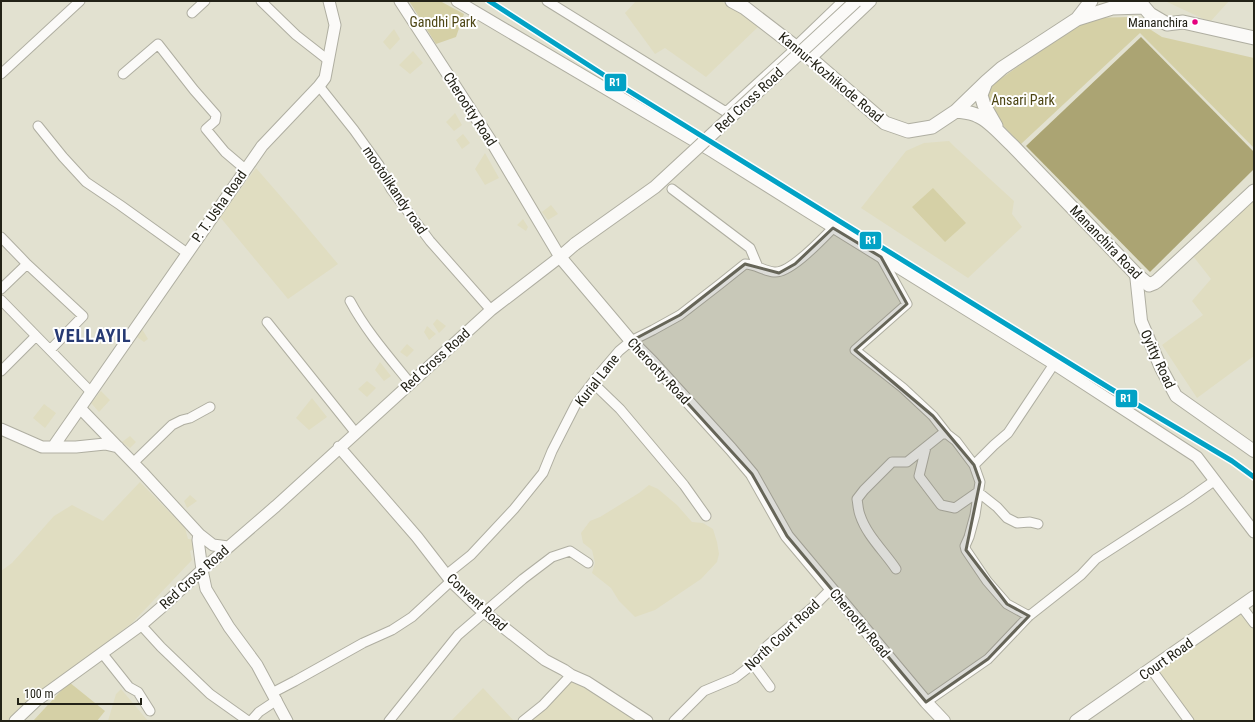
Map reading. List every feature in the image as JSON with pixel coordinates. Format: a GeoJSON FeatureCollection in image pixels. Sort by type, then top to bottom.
{"type":"FeatureCollection","features":[{"type":"Feature","properties":{"kind":"main road","name":"Kannur-Kozhikode Road"},"geometry":{"type":"LineString","coordinates":[[732,1],[745,8],[810,58],[885,123],[908,131],[932,127],[956,111],[1002,68],[1077,19]]}},
{"type":"Feature","properties":{"kind":"main road"},"geometry":{"type":"LineString","coordinates":[[796,48],[845,1]]}},
{"type":"Feature","properties":{"kind":"main road","name":"Red Cross Road"},"geometry":{"type":"LineString","coordinates":[[560,257],[575,244],[655,187],[856,1]]}},
{"type":"Feature","properties":{"kind":"main road"},"geometry":{"type":"LineString","coordinates":[[810,58],[870,1]]}},
{"type":"Feature","properties":{"kind":"main road"},"geometry":{"type":"LineString","coordinates":[[1077,19],[1091,1]]}},
{"type":"Feature","properties":{"kind":"main road"},"geometry":{"type":"LineString","coordinates":[[1077,19],[1112,8],[1141,4],[1150,14],[1167,24],[1183,22],[1254,38]]}},
{"type":"Feature","properties":{"kind":"main road"},"geometry":{"type":"LineString","coordinates":[[986,82],[981,96],[998,132]]}},
{"type":"Feature","properties":{"kind":"main road","name":"Mananchira Road"},"geometry":{"type":"LineString","coordinates":[[956,111],[978,116],[998,132],[1136,274],[1149,285],[1154,283],[1254,191]]}},
{"type":"Feature","properties":{"kind":"main road","name":"Cherootty Road"},"geometry":{"type":"LineString","coordinates":[[560,257],[631,341],[658,368],[752,474],[787,536],[926,702],[944,721]]}},
{"type":"Feature","properties":{"kind":"main road","name":"Oyitty Road"},"geometry":{"type":"LineString","coordinates":[[1136,274],[1141,321],[1161,368],[1176,396],[1254,450]]}},
{"type":"Feature","properties":{"kind":"main road","name":"Court Road"},"geometry":{"type":"LineString","coordinates":[[1076,721],[1242,607],[1254,597]]}},
{"type":"Feature","properties":{"kind":"street"},"geometry":{"type":"LineString","coordinates":[[1,74],[80,1]]}},
{"type":"Feature","properties":{"kind":"street"},"geometry":{"type":"LineString","coordinates":[[192,13],[205,1]]}},
{"type":"Feature","properties":{"kind":"street"},"geometry":{"type":"LineString","coordinates":[[261,1],[296,35],[328,60]]}},
{"type":"Feature","properties":{"kind":"street","name":"P. T. Usha Road"},"geometry":{"type":"LineString","coordinates":[[52,446],[262,146],[325,78],[335,25],[329,1]]}},
{"type":"Feature","properties":{"kind":"street","name":"Cherootty Road"},"geometry":{"type":"LineString","coordinates":[[400,1],[491,141],[560,257]]}},
{"type":"Feature","properties":{"kind":"street"},"geometry":{"type":"LineString","coordinates":[[457,1],[713,152],[1054,364],[1197,457],[1254,532]]}},
{"type":"Feature","properties":{"kind":"street"},"geometry":{"type":"LineString","coordinates":[[547,1],[726,112],[796,48]]}},
{"type":"Feature","properties":{"kind":"street"},"geometry":{"type":"LineString","coordinates":[[123,74],[158,44],[194,90],[216,115],[215,121],[206,130],[225,152],[245,169]]}},
{"type":"Feature","properties":{"kind":"street","name":"mootolikandy road"},"geometry":{"type":"LineString","coordinates":[[319,86],[354,130],[379,165],[390,189],[430,241],[491,310]]}},
{"type":"Feature","properties":{"kind":"street"},"geometry":{"type":"LineString","coordinates":[[38,126],[86,182],[187,253]]}},
{"type":"Feature","properties":{"kind":"street"},"geometry":{"type":"LineString","coordinates":[[672,189],[750,248],[758,267]]}},
{"type":"Feature","properties":{"kind":"street","name":"Kurial Lane"},"geometry":{"type":"LineString","coordinates":[[250,721],[274,697],[296,681],[363,643],[392,630],[412,617],[514,509],[543,473],[552,451],[576,404],[619,352],[631,341],[680,315],[744,264],[749,264],[779,273],[795,264],[833,228]]}},
{"type":"Feature","properties":{"kind":"street"},"geometry":{"type":"LineString","coordinates":[[1,237],[27,264],[83,316],[50,350]]}},
{"type":"Feature","properties":{"kind":"street","name":"Red Cross Road"},"geometry":{"type":"LineString","coordinates":[[15,721],[36,701],[141,625],[276,506],[355,432],[491,310],[560,257]]}},
{"type":"Feature","properties":{"kind":"street"},"geometry":{"type":"LineString","coordinates":[[881,257],[907,304],[855,350],[903,388],[933,416],[974,465],[980,482],[975,515],[965,546],[966,550],[987,581],[1007,604],[1030,616]]}},
{"type":"Feature","properties":{"kind":"street"},"geometry":{"type":"LineString","coordinates":[[1,289],[27,264]]}},
{"type":"Feature","properties":{"kind":"street"},"geometry":{"type":"LineString","coordinates":[[1,300],[91,392]]}},
{"type":"Feature","properties":{"kind":"street"},"geometry":{"type":"LineString","coordinates":[[350,301],[357,314],[410,383]]}},
{"type":"Feature","properties":{"kind":"street"},"geometry":{"type":"LineString","coordinates":[[267,322],[355,432]]}},
{"type":"Feature","properties":{"kind":"street"},"geometry":{"type":"LineString","coordinates":[[1,371],[36,336]]}},
{"type":"Feature","properties":{"kind":"street"},"geometry":{"type":"LineString","coordinates":[[974,465],[1008,433],[1054,364]]}},
{"type":"Feature","properties":{"kind":"street"},"geometry":{"type":"LineString","coordinates":[[592,383],[625,415],[684,485],[706,516]]}},
{"type":"Feature","properties":{"kind":"street"},"geometry":{"type":"LineString","coordinates":[[134,463],[172,425],[190,418],[210,407]]}},
{"type":"Feature","properties":{"kind":"street"},"geometry":{"type":"LineString","coordinates":[[80,408],[134,463],[199,534],[213,544],[228,547]]}},
{"type":"Feature","properties":{"kind":"street"},"geometry":{"type":"LineString","coordinates":[[1,429],[42,447],[76,447],[105,444],[118,448]]}},
{"type":"Feature","properties":{"kind":"street"},"geometry":{"type":"LineString","coordinates":[[896,569],[875,542],[865,526],[860,514],[857,499],[892,462],[907,462],[942,434],[947,434]]}},
{"type":"Feature","properties":{"kind":"street","name":"Convent Road"},"geometry":{"type":"LineString","coordinates":[[339,447],[417,537],[449,578],[484,612],[545,660],[564,670],[570,675],[587,682],[647,721]]}},
{"type":"Feature","properties":{"kind":"street"},"geometry":{"type":"LineString","coordinates":[[926,447],[919,476],[941,505],[955,508],[978,492]]}},
{"type":"Feature","properties":{"kind":"street"},"geometry":{"type":"LineString","coordinates":[[926,702],[988,658],[1030,616],[1081,575],[1096,559],[1214,481]]}},
{"type":"Feature","properties":{"kind":"street"},"geometry":{"type":"LineString","coordinates":[[978,492],[997,507],[1007,518],[1017,523],[1030,522],[1038,524]]}},
{"type":"Feature","properties":{"kind":"street"},"geometry":{"type":"LineString","coordinates":[[199,534],[198,540],[206,589],[229,627],[257,665],[287,721]]}},
{"type":"Feature","properties":{"kind":"street"},"geometry":{"type":"LineString","coordinates":[[389,721],[458,634],[523,579],[552,557],[570,551],[588,563]]}},
{"type":"Feature","properties":{"kind":"street","name":"North Court Road"},"geometry":{"type":"LineString","coordinates":[[674,721],[704,691],[735,678],[753,664],[767,646],[831,589]]}},
{"type":"Feature","properties":{"kind":"street"},"geometry":{"type":"LineString","coordinates":[[1242,607],[1254,623]]}},
{"type":"Feature","properties":{"kind":"street"},"geometry":{"type":"LineString","coordinates":[[141,625],[161,647],[210,694],[250,721]]}},
{"type":"Feature","properties":{"kind":"street"},"geometry":{"type":"LineString","coordinates":[[102,653],[129,687],[138,692],[150,711]]}},
{"type":"Feature","properties":{"kind":"street"},"geometry":{"type":"LineString","coordinates":[[753,664],[770,688]]}},
{"type":"Feature","properties":{"kind":"street"},"geometry":{"type":"LineString","coordinates":[[1151,669],[1189,721]]}},
{"type":"Feature","properties":{"kind":"street"},"geometry":{"type":"LineString","coordinates":[[523,721],[543,705],[570,675]]}},
{"type":"Feature","properties":{"kind":"highlighted area"},"geometry":{"type":"Polygon","coordinates":[[[833,228],[881,257],[907,304],[855,350],[933,416],[974,465],[980,482],[966,550],[1007,604],[1029,616],[988,659],[926,702],[787,536],[752,474],[631,341],[680,315],[745,264],[779,273],[795,264],[833,228]]]}},
{"type":"Feature","properties":{"kind":"shaded area"},"geometry":{"type":"Polygon","coordinates":[[[636,1],[719,1],[725,3],[760,25],[706,77],[665,48],[655,54],[625,13],[636,1]]]}},
{"type":"Feature","properties":{"kind":"shaded area"},"geometry":{"type":"Polygon","coordinates":[[[1165,1],[1229,1],[1210,22],[1165,1]]]}},
{"type":"Feature","properties":{"kind":"shaded area"},"geometry":{"type":"Polygon","coordinates":[[[394,29],[400,39],[390,50],[383,42],[394,29]]]}},
{"type":"Feature","properties":{"kind":"shaded area","name":"Mananchira"},"geometry":{"type":"Polygon","coordinates":[[[1141,37],[1254,152],[1254,169],[1150,272],[1026,146],[1141,37]]]}},
{"type":"Feature","properties":{"kind":"shaded area"},"geometry":{"type":"Polygon","coordinates":[[[413,51],[423,63],[410,74],[399,65],[413,51]]]}},
{"type":"Feature","properties":{"kind":"shaded area"},"geometry":{"type":"Polygon","coordinates":[[[455,113],[462,125],[454,131],[446,122],[455,113]]]}},
{"type":"Feature","properties":{"kind":"shaded area"},"geometry":{"type":"Polygon","coordinates":[[[463,134],[470,143],[462,149],[456,140],[463,134]]]}},
{"type":"Feature","properties":{"kind":"shaded area"},"geometry":{"type":"Polygon","coordinates":[[[949,141],[1014,201],[1012,214],[1022,227],[968,278],[861,208],[906,151],[924,143],[949,141]]]}},
{"type":"Feature","properties":{"kind":"shaded area"},"geometry":{"type":"Polygon","coordinates":[[[485,153],[499,178],[485,185],[475,169],[485,153]]]}},
{"type":"Feature","properties":{"kind":"shaded area"},"geometry":{"type":"Polygon","coordinates":[[[256,168],[338,264],[288,299],[220,217],[256,168]]]}},
{"type":"Feature","properties":{"kind":"shaded area"},"geometry":{"type":"Polygon","coordinates":[[[1254,198],[1254,356],[1197,398],[1162,345],[1203,315],[1192,301],[1211,279],[1193,256],[1254,198]]]}},
{"type":"Feature","properties":{"kind":"shaded area"},"geometry":{"type":"Polygon","coordinates":[[[551,205],[558,214],[548,220],[542,212],[551,205]]]}},
{"type":"Feature","properties":{"kind":"shaded area"},"geometry":{"type":"Polygon","coordinates":[[[523,219],[528,227],[526,231],[517,225],[523,219]]]}},
{"type":"Feature","properties":{"kind":"shaded area"},"geometry":{"type":"Polygon","coordinates":[[[437,319],[446,326],[439,333],[433,324],[437,319]]]}},
{"type":"Feature","properties":{"kind":"shaded area"},"geometry":{"type":"Polygon","coordinates":[[[427,326],[436,334],[429,340],[424,332],[427,326]]]}},
{"type":"Feature","properties":{"kind":"shaded area"},"geometry":{"type":"Polygon","coordinates":[[[142,329],[148,339],[144,342],[137,337],[142,329]]]}},
{"type":"Feature","properties":{"kind":"shaded area"},"geometry":{"type":"Polygon","coordinates":[[[407,344],[414,350],[407,357],[400,352],[407,344]]]}},
{"type":"Feature","properties":{"kind":"shaded area"},"geometry":{"type":"Polygon","coordinates":[[[380,362],[391,376],[384,381],[375,370],[380,362]]]}},
{"type":"Feature","properties":{"kind":"shaded area"},"geometry":{"type":"Polygon","coordinates":[[[367,381],[376,388],[367,397],[358,389],[367,381]]]}},
{"type":"Feature","properties":{"kind":"shaded area"},"geometry":{"type":"Polygon","coordinates":[[[101,391],[110,400],[99,412],[91,403],[101,391]]]}},
{"type":"Feature","properties":{"kind":"shaded area"},"geometry":{"type":"Polygon","coordinates":[[[312,398],[327,417],[309,430],[296,418],[312,398]]]}},
{"type":"Feature","properties":{"kind":"shaded area"},"geometry":{"type":"Polygon","coordinates":[[[44,404],[56,413],[45,428],[33,418],[44,404]]]}},
{"type":"Feature","properties":{"kind":"shaded area"},"geometry":{"type":"Polygon","coordinates":[[[130,436],[136,442],[130,448],[122,442],[130,436]]]}},
{"type":"Feature","properties":{"kind":"shaded area"},"geometry":{"type":"Polygon","coordinates":[[[140,482],[185,528],[188,539],[198,540],[194,549],[190,551],[192,560],[132,623],[26,704],[8,721],[1,721],[1,571],[12,563],[54,516],[72,505],[103,521],[140,482]]]}},
{"type":"Feature","properties":{"kind":"shaded area"},"geometry":{"type":"Polygon","coordinates":[[[649,485],[658,489],[677,505],[692,522],[703,523],[713,529],[719,554],[717,562],[701,579],[655,610],[635,617],[619,601],[611,588],[592,573],[595,563],[592,550],[583,543],[581,533],[590,521],[600,517],[639,493],[649,485]]]}},
{"type":"Feature","properties":{"kind":"shaded area"},"geometry":{"type":"Polygon","coordinates":[[[190,495],[197,501],[187,508],[184,501],[190,495]]]}},
{"type":"Feature","properties":{"kind":"shaded area"},"geometry":{"type":"Polygon","coordinates":[[[1243,611],[1254,626],[1254,721],[1195,721],[1159,672],[1243,611]]]}},
{"type":"Feature","properties":{"kind":"shaded area"},"geometry":{"type":"Polygon","coordinates":[[[574,679],[641,721],[530,721],[574,679]]]}},
{"type":"Feature","properties":{"kind":"shaded area"},"geometry":{"type":"Polygon","coordinates":[[[483,688],[514,721],[451,721],[483,688]]]}},
{"type":"Feature","properties":{"kind":"shaded area"},"geometry":{"type":"Polygon","coordinates":[[[121,689],[148,721],[108,721],[116,694],[121,689]]]}},
{"type":"Feature","properties":{"kind":"green space","name":"Gandhi Park"},"geometry":{"type":"Polygon","coordinates":[[[409,1],[440,1],[464,14],[456,37],[436,44],[409,1]]]}},
{"type":"Feature","properties":{"kind":"green space","name":"Ansari Park"},"geometry":{"type":"Polygon","coordinates":[[[1131,17],[1162,37],[1254,58],[1254,148],[1140,33],[1021,144],[993,115],[987,105],[989,87],[1087,18],[1131,17]]]}},
{"type":"Feature","properties":{"kind":"green space"},"geometry":{"type":"Polygon","coordinates":[[[933,188],[966,223],[945,242],[912,207],[933,188]]]}},
{"type":"Feature","properties":{"kind":"green space"},"geometry":{"type":"Polygon","coordinates":[[[69,682],[105,711],[97,721],[33,721],[69,682]]]}},
{"type":"Feature","properties":{"kind":"railway"},"geometry":{"type":"LineString","coordinates":[[1232,461],[1254,477]]}},
{"type":"Feature","properties":{"kind":"transit line","name":"R1"},"geometry":{"type":"LineString","coordinates":[[489,1],[624,88],[1111,389],[1232,461],[1254,477]]}},
{"type":"Feature","properties":{"kind":"place","name":"Mananchira"},"geometry":{"type":"Point","coordinates":[1195,22]}},
{"type":"Feature","properties":{"kind":"district","name":"VELLAYIL"},"geometry":{"type":"Point","coordinates":[93,336]}}]}
